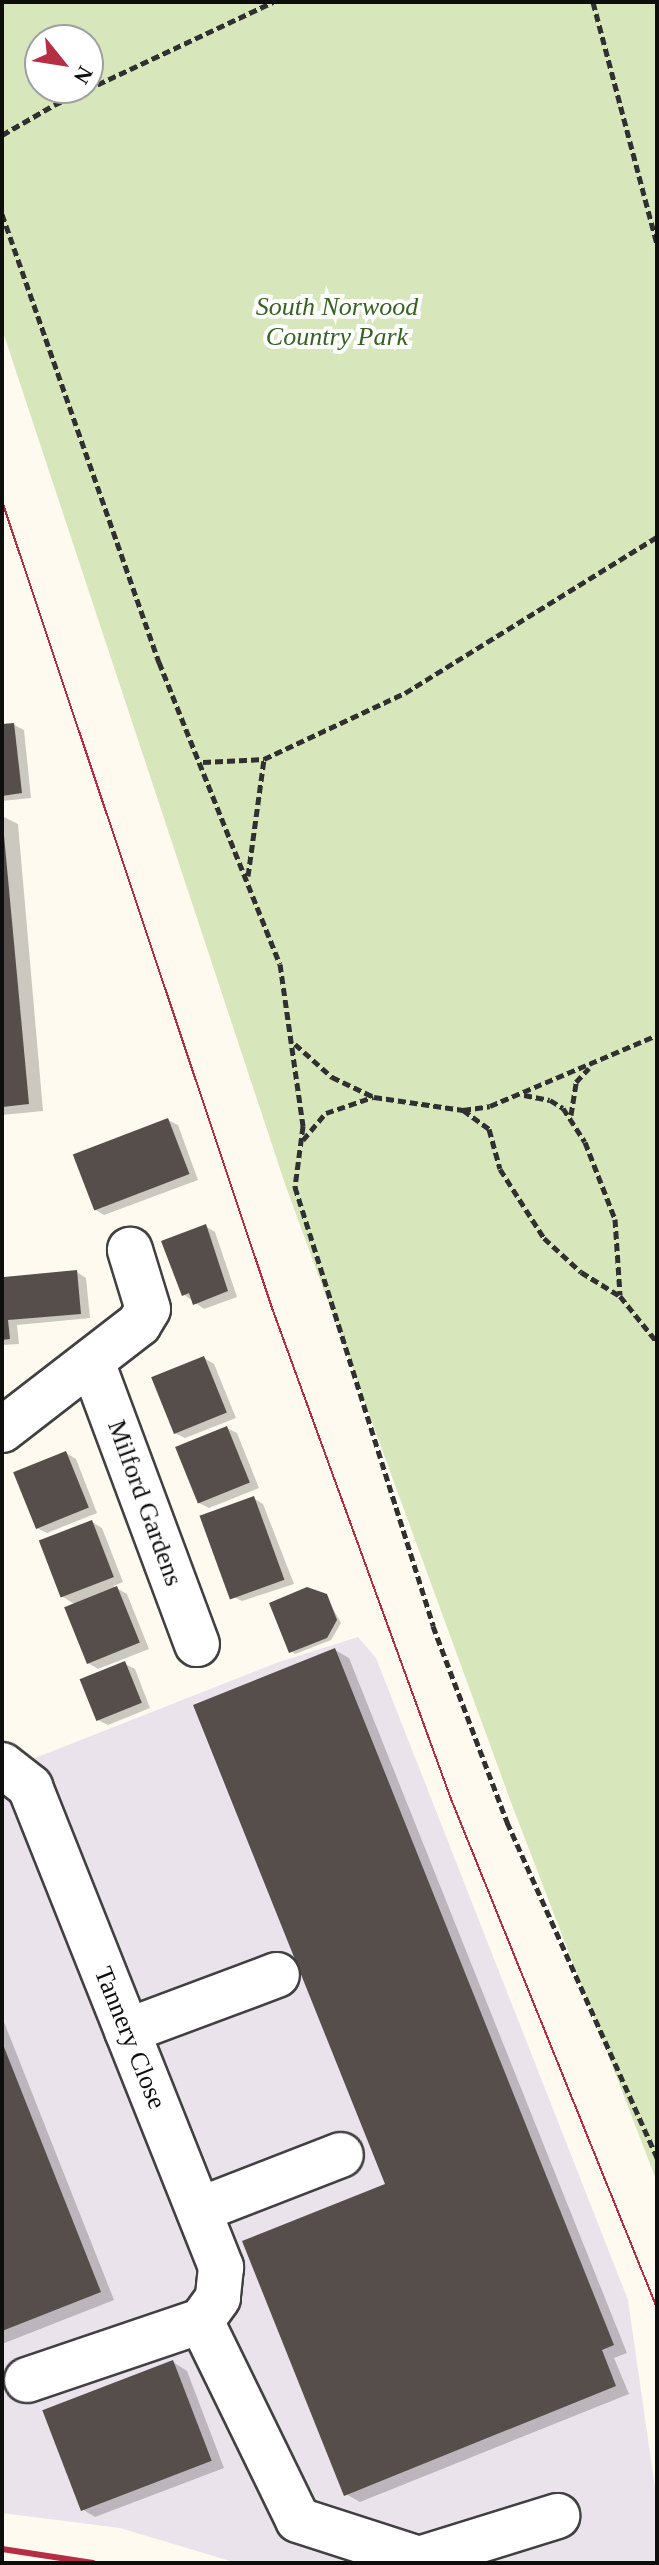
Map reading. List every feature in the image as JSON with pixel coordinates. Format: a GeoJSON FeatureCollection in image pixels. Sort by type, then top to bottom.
{"type":"FeatureCollection","features":[{"type":"Feature","properties":{"kind":"street"},"geometry":{"type":"LineString","coordinates":[[2,1430],[124,1341],[148,1309],[130,1250]]}},
{"type":"Feature","properties":{"kind":"street","name":"Milford Gardens"},"geometry":{"type":"LineString","coordinates":[[92,1362],[197,1644]]}},
{"type":"Feature","properties":{"kind":"street","name":"Tannery Close"},"geometry":{"type":"LineString","coordinates":[[2,1765],[30,1787],[221,2267],[218,2298],[201,2321]]}},
{"type":"Feature","properties":{"kind":"street"},"geometry":{"type":"LineString","coordinates":[[127,2031],[277,1975]]}},
{"type":"Feature","properties":{"kind":"street"},"geometry":{"type":"LineString","coordinates":[[199,2210],[341,2155]]}},
{"type":"Feature","properties":{"kind":"street"},"geometry":{"type":"LineString","coordinates":[[27,2380],[201,2321],[298,2520],[419,2559],[557,2516]]}},
{"type":"Feature","properties":{"kind":"path"},"geometry":{"type":"LineString","coordinates":[[2,135],[54,105],[273,2]]}},
{"type":"Feature","properties":{"kind":"path"},"geometry":{"type":"LineString","coordinates":[[593,2],[657,244]]}},
{"type":"Feature","properties":{"kind":"path"},"geometry":{"type":"LineString","coordinates":[[2,214],[159,662],[203,762],[280,964],[294,1043],[303,1141],[295,1187],[433,1626],[507,1822],[657,2158]]}},
{"type":"Feature","properties":{"kind":"path"},"geometry":{"type":"LineString","coordinates":[[203,762],[264,759],[405,693],[657,537]]}},
{"type":"Feature","properties":{"kind":"path"},"geometry":{"type":"LineString","coordinates":[[248,880],[264,759]]}},
{"type":"Feature","properties":{"kind":"path"},"geometry":{"type":"LineString","coordinates":[[294,1043],[332,1077],[374,1097],[463,1110],[519,1095],[657,1035]]}},
{"type":"Feature","properties":{"kind":"path"},"geometry":{"type":"LineString","coordinates":[[592,1064],[576,1082],[569,1103],[615,1219],[620,1296]]}},
{"type":"Feature","properties":{"kind":"path"},"geometry":{"type":"LineString","coordinates":[[519,1095],[550,1100],[572,1117]]}},
{"type":"Feature","properties":{"kind":"path"},"geometry":{"type":"LineString","coordinates":[[303,1141],[326,1113],[374,1097]]}},
{"type":"Feature","properties":{"kind":"path"},"geometry":{"type":"LineString","coordinates":[[463,1110],[489,1129],[500,1169],[544,1238],[581,1272],[620,1296],[657,1342]]}},
{"type":"Feature","properties":{"kind":"shaded area"},"geometry":{"type":"Polygon","coordinates":[[[358,1637],[376,1658],[628,2300],[657,2502],[657,2563],[237,2563],[120,2528],[2,2513],[2,1771],[279,1662],[358,1637]]]}},
{"type":"Feature","properties":{"kind":"green space","name":"South Norwood Country Park"},"geometry":{"type":"Polygon","coordinates":[[[2,2],[657,2],[657,2182],[512,1805],[285,1184],[2,329],[2,2]]]}},
{"type":"Feature","properties":{"kind":"building"},"geometry":{"type":"Polygon","coordinates":[[[14,723],[22,793],[2,796],[2,724],[14,723]]]}},
{"type":"Feature","properties":{"kind":"building"},"geometry":{"type":"Polygon","coordinates":[[[2,814],[29,1104],[2,1107],[2,814]]]}},
{"type":"Feature","properties":{"kind":"building"},"geometry":{"type":"Polygon","coordinates":[[[168,1118],[190,1174],[94,1211],[73,1155],[168,1118]]]}},
{"type":"Feature","properties":{"kind":"building"},"geometry":{"type":"Polygon","coordinates":[[[206,1224],[228,1291],[193,1305],[189,1293],[182,1296],[161,1241],[206,1224]]]}},
{"type":"Feature","properties":{"kind":"building"},"geometry":{"type":"Polygon","coordinates":[[[77,1270],[81,1314],[8,1320],[10,1339],[2,1340],[4,1277],[77,1270]]]}},
{"type":"Feature","properties":{"kind":"building"},"geometry":{"type":"Polygon","coordinates":[[[204,1356],[227,1413],[174,1434],[151,1377],[204,1356]]]}},
{"type":"Feature","properties":{"kind":"building"},"geometry":{"type":"Polygon","coordinates":[[[227,1426],[250,1483],[198,1504],[175,1447],[227,1426]]]}},
{"type":"Feature","properties":{"kind":"building"},"geometry":{"type":"Polygon","coordinates":[[[66,1451],[89,1508],[36,1529],[13,1472],[66,1451]]]}},
{"type":"Feature","properties":{"kind":"building"},"geometry":{"type":"Polygon","coordinates":[[[254,1496],[284,1580],[230,1599],[199,1516],[254,1496]]]}},
{"type":"Feature","properties":{"kind":"building"},"geometry":{"type":"Polygon","coordinates":[[[92,1520],[114,1577],[61,1597],[39,1540],[92,1520]]]}},
{"type":"Feature","properties":{"kind":"building"},"geometry":{"type":"Polygon","coordinates":[[[117,1586],[140,1643],[87,1664],[64,1607],[117,1586]]]}},
{"type":"Feature","properties":{"kind":"building"},"geometry":{"type":"Polygon","coordinates":[[[307,1587],[327,1594],[337,1620],[327,1638],[289,1653],[269,1603],[307,1587]]]}},
{"type":"Feature","properties":{"kind":"building"},"geometry":{"type":"Polygon","coordinates":[[[335,1648],[614,2345],[602,2350],[616,2386],[344,2496],[242,2241],[385,2184],[193,1705],[335,1648]]]}},
{"type":"Feature","properties":{"kind":"building"},"geometry":{"type":"Polygon","coordinates":[[[125,1661],[142,1703],[96,1721],[80,1679],[125,1661]]]}},
{"type":"Feature","properties":{"kind":"building"},"geometry":{"type":"Polygon","coordinates":[[[2,2042],[101,2292],[2,2331],[2,2042]]]}},
{"type":"Feature","properties":{"kind":"building"},"geometry":{"type":"Polygon","coordinates":[[[173,2360],[212,2461],[81,2511],[42,2410],[173,2360]]]}},
{"type":"Feature","properties":{"kind":"tram line"},"geometry":{"type":"LineString","coordinates":[[2,501],[272,1308],[451,1799],[657,2308]]}},
{"type":"Feature","properties":{"kind":"railway"},"geometry":{"type":"LineString","coordinates":[[2,2549],[93,2563]]}}]}
